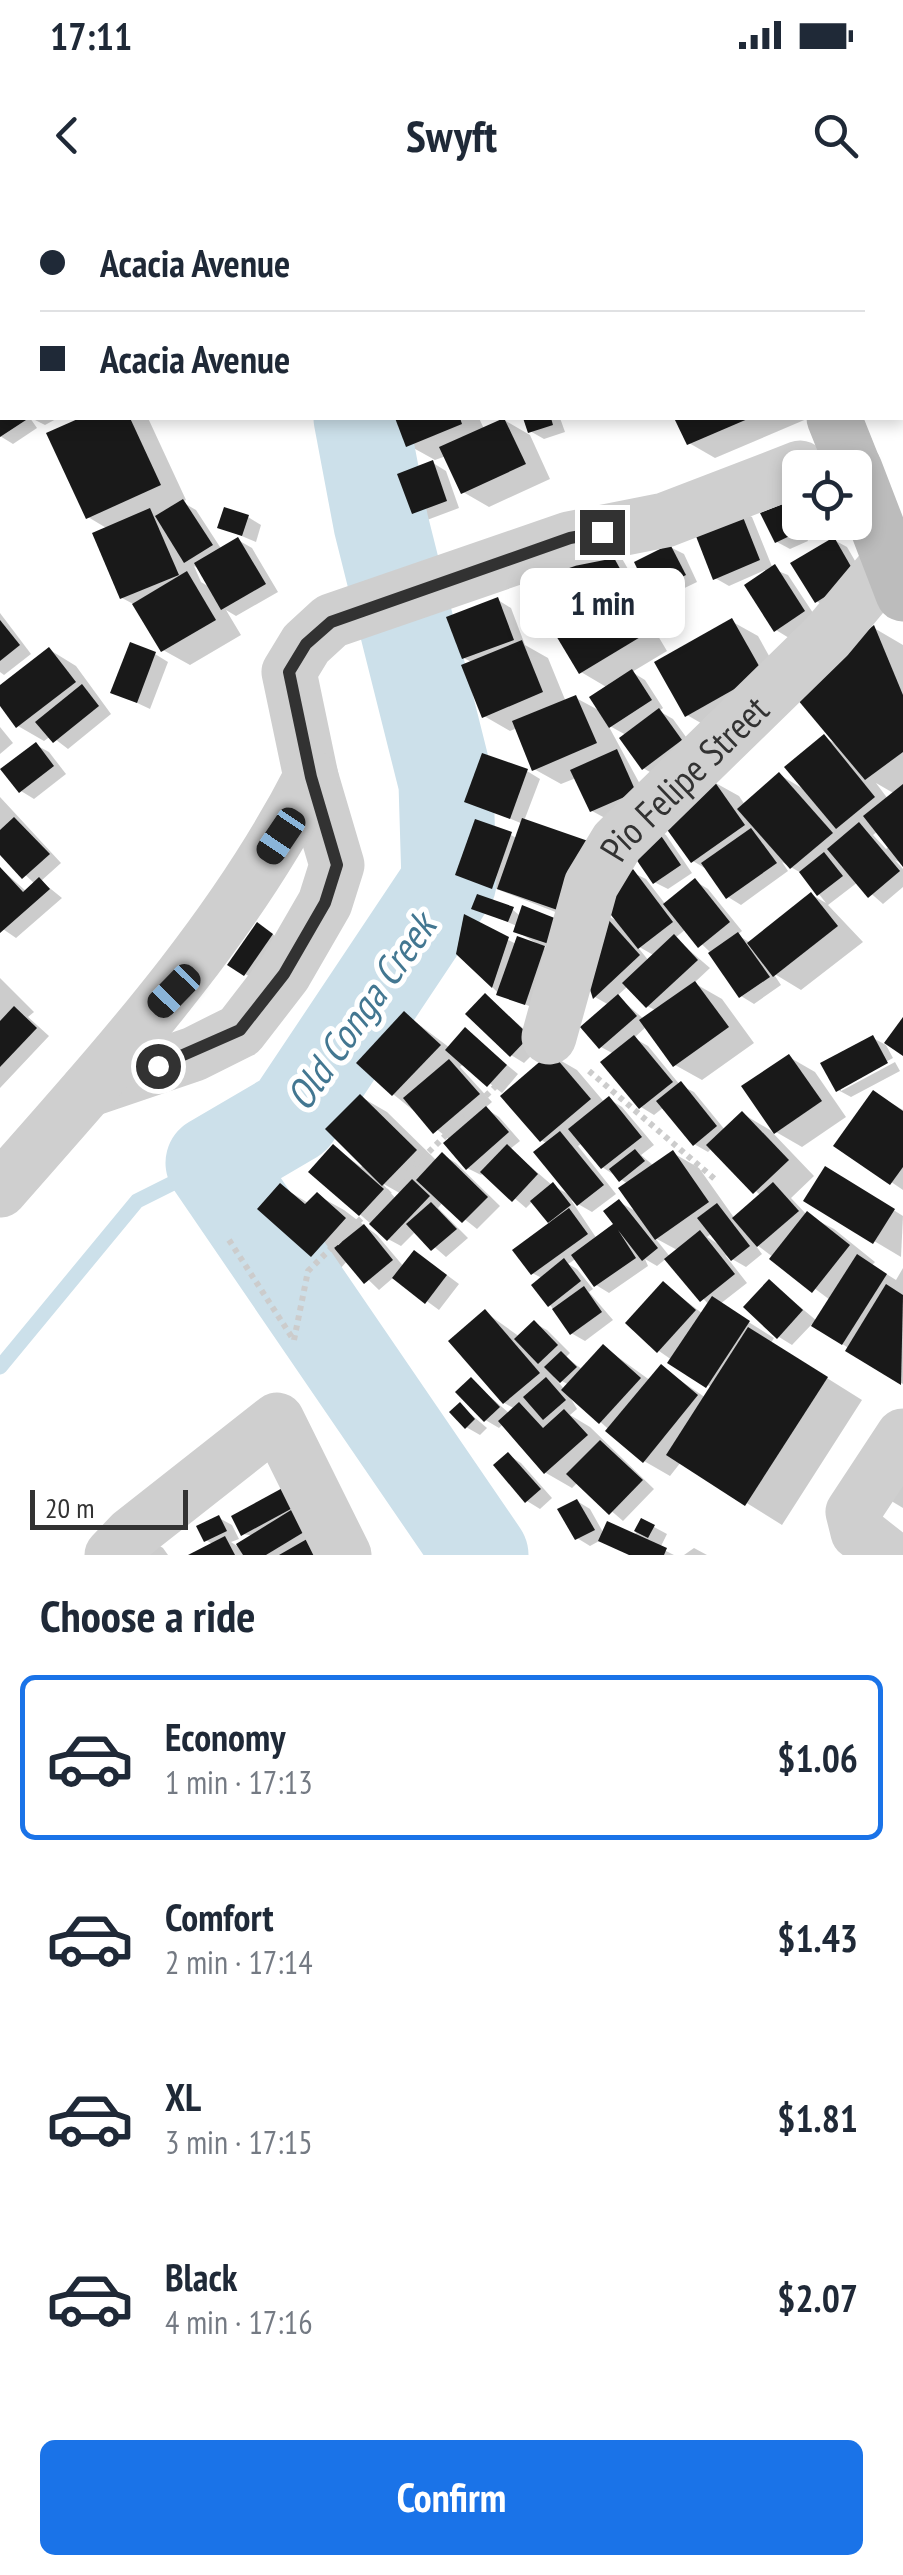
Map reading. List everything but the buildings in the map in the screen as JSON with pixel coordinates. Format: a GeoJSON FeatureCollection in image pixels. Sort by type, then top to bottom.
{"type":"FeatureCollection","features":[{"type":"Feature","properties":{"kind":"main road"},"geometry":{"type":"LineString","coordinates":[[872,523],[899,567]]}},
{"type":"Feature","properties":{"kind":"street"},"geometry":{"type":"LineString","coordinates":[[88,1090],[194,1054],[240,1030],[284,974],[325,903],[337,865],[311,777],[289,672],[306,644],[331,622],[470,572],[570,538],[665,520],[782,476]]}},
{"type":"Feature","properties":{"kind":"street","name":"Pio Felipe Street"},"geometry":{"type":"LineString","coordinates":[[549,1037],[591,886],[617,842],[899,567]]}},
{"type":"Feature","properties":{"kind":"street"},"geometry":{"type":"LineString","coordinates":[[0,1190],[130,1036],[174,991],[281,836],[311,777]]}},
{"type":"Feature","properties":{"kind":"street"},"geometry":{"type":"LineString","coordinates":[[112,1555],[132,1534],[277,1420],[344,1555]]}},
{"type":"Feature","properties":{"kind":"street"},"geometry":{"type":"LineString","coordinates":[[887,1555],[858,1532],[853,1512],[903,1436]]}},
{"type":"Feature","properties":{"kind":"path"},"geometry":{"type":"LineString","coordinates":[[229,1240],[294,1340],[308,1271],[463,1116],[549,1037],[717,1181]]}},
{"type":"Feature","properties":{"kind":"waterway","name":"Old Conga Creek"},"geometry":{"type":"LineString","coordinates":[[361,420],[381,524],[446,783],[449,882],[293,1116],[213,1163],[481,1555]]}},
{"type":"Feature","properties":{"kind":"waterway"},"geometry":{"type":"LineString","coordinates":[[0,1367],[137,1201],[213,1163]]}},
{"type":"Feature","properties":{"kind":"route"},"geometry":{"type":"LineString","coordinates":[[158,1066],[194,1054],[240,1030],[284,974],[325,903],[337,865],[311,777],[289,672],[306,644],[331,622],[570,538],[602,532]]}}]}
